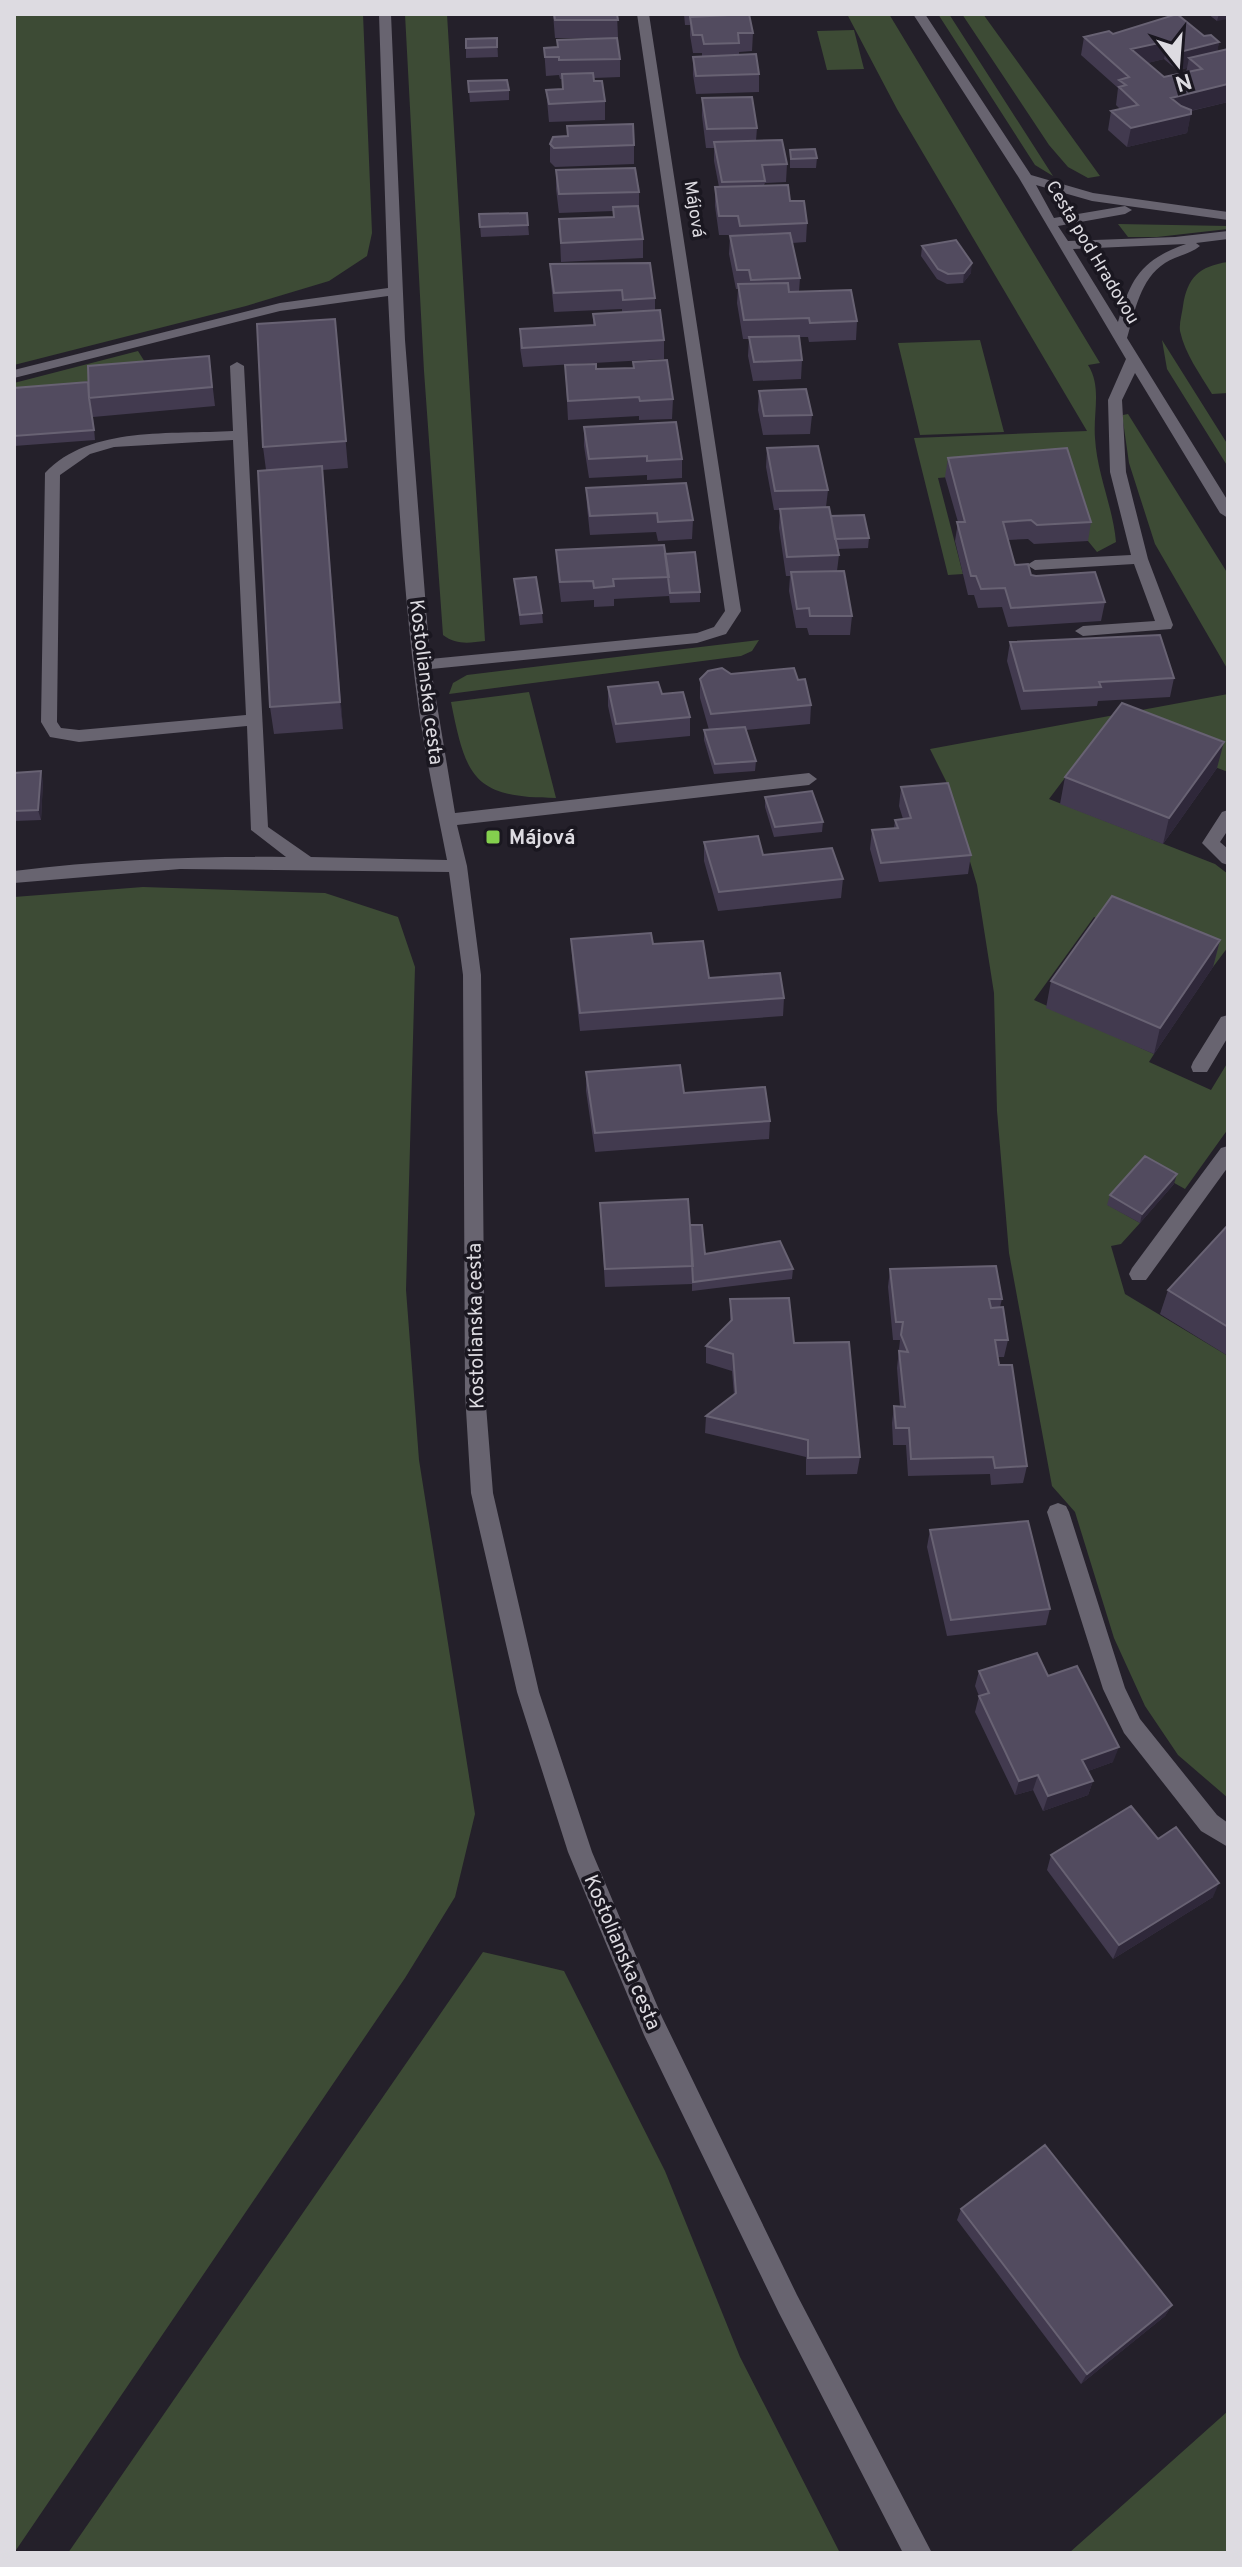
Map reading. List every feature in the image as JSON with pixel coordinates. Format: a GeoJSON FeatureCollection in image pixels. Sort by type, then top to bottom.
{"type":"FeatureCollection","features":[{"type":"Feature","properties":{"kind":"street","name":"Kostolianska cesta"},"geometry":{"type":"LineString","coordinates":[[385,14],[393,291],[422,665],[468,921],[472,975],[475,1393],[482,1493],[528,1692],[580,1852],[653,2026],[788,2304],[918,2553]]}},
{"type":"Feature","properties":{"kind":"street","name":"Májová"},"geometry":{"type":"LineString","coordinates":[[422,665],[697,638],[718,633],[729,623],[733,611],[731,591],[643,14]]}},
{"type":"Feature","properties":{"kind":"street","name":"Cesta pod Hradovou"},"geometry":{"type":"LineString","coordinates":[[919,14],[1026,178],[1050,223],[1228,513]]}},
{"type":"Feature","properties":{"kind":"street"},"geometry":{"type":"LineString","coordinates":[[1026,178],[1092,197],[1152,208],[1228,216]]}},
{"type":"Feature","properties":{"kind":"street"},"geometry":{"type":"LineString","coordinates":[[1050,223],[1101,213],[1152,208]]}},
{"type":"Feature","properties":{"kind":"street"},"geometry":{"type":"LineString","coordinates":[[1064,245],[1175,241],[1228,235]]}},
{"type":"Feature","properties":{"kind":"street"},"geometry":{"type":"LineString","coordinates":[[1120,339],[1139,278],[1145,270],[1173,252],[1228,235]]}},
{"type":"Feature","properties":{"kind":"street"},"geometry":{"type":"LineString","coordinates":[[14,374],[280,307],[393,291]]}},
{"type":"Feature","properties":{"kind":"street"},"geometry":{"type":"LineString","coordinates":[[1083,631],[1165,625],[1140,559],[1118,472],[1115,400],[1133,360]]}},
{"type":"Feature","properties":{"kind":"street"},"geometry":{"type":"LineString","coordinates":[[237,366],[260,830],[309,864]]}},
{"type":"Feature","properties":{"kind":"street"},"geometry":{"type":"LineString","coordinates":[[240,435],[113,443],[85,451],[53,473],[49,722],[56,733],[79,736],[253,720]]}},
{"type":"Feature","properties":{"kind":"street"},"geometry":{"type":"LineString","coordinates":[[1035,565],[1140,559]]}},
{"type":"Feature","properties":{"kind":"street"},"geometry":{"type":"LineString","coordinates":[[448,820],[809,779]]}},
{"type":"Feature","properties":{"kind":"street"},"geometry":{"type":"LineString","coordinates":[[1228,816],[1211,843],[1228,859]]}},
{"type":"Feature","properties":{"kind":"street"},"geometry":{"type":"LineString","coordinates":[[14,877],[61,870],[159,863],[458,866]]}},
{"type":"Feature","properties":{"kind":"street"},"geometry":{"type":"LineString","coordinates":[[1200,1067],[1228,1022]]}},
{"type":"Feature","properties":{"kind":"street"},"geometry":{"type":"LineString","coordinates":[[1139,1274],[1228,1153]]}},
{"type":"Feature","properties":{"kind":"street"},"geometry":{"type":"LineString","coordinates":[[1058,1512],[1114,1689],[1132,1726],[1209,1823],[1228,1836]]}},
{"type":"Feature","properties":{"kind":"green space"},"geometry":{"type":"Polygon","coordinates":[[[14,14],[363,14],[372,233],[367,256],[329,281],[246,306],[14,365],[14,14]]]}},
{"type":"Feature","properties":{"kind":"green space"},"geometry":{"type":"Polygon","coordinates":[[[405,14],[447,14],[485,641],[479,642],[458,642],[443,635],[424,371],[405,14]]]}},
{"type":"Feature","properties":{"kind":"green space"},"geometry":{"type":"Polygon","coordinates":[[[847,14],[889,14],[1100,363],[1088,365],[1096,391],[1096,451],[1116,542],[1097,552],[1088,541],[1064,467],[938,478],[963,574],[948,575],[914,438],[1087,431],[897,109],[847,14]]]}},
{"type":"Feature","properties":{"kind":"green space"},"geometry":{"type":"Polygon","coordinates":[[[938,14],[949,14],[1053,176],[1035,165],[938,14]]]}},
{"type":"Feature","properties":{"kind":"green space"},"geometry":{"type":"Polygon","coordinates":[[[962,14],[983,14],[1100,176],[1088,178],[1068,167],[1049,145],[962,14]]]}},
{"type":"Feature","properties":{"kind":"green space"},"geometry":{"type":"Polygon","coordinates":[[[854,30],[864,69],[827,70],[817,31],[854,30]]]}},
{"type":"Feature","properties":{"kind":"green space"},"geometry":{"type":"Polygon","coordinates":[[[1118,224],[1228,226],[1228,229],[1128,237],[1118,224]]]}},
{"type":"Feature","properties":{"kind":"green space"},"geometry":{"type":"Polygon","coordinates":[[[1228,262],[1228,393],[1212,394],[1185,348],[1180,322],[1191,281],[1202,270],[1228,262]]]}},
{"type":"Feature","properties":{"kind":"green space"},"geometry":{"type":"Polygon","coordinates":[[[980,340],[1004,432],[920,435],[898,343],[980,340]]]}},
{"type":"Feature","properties":{"kind":"green space"},"geometry":{"type":"Polygon","coordinates":[[[1162,340],[1228,445],[1228,467],[1167,369],[1162,340]]]}},
{"type":"Feature","properties":{"kind":"green space"},"geometry":{"type":"Polygon","coordinates":[[[138,351],[148,367],[14,398],[14,383],[138,351]]]}},
{"type":"Feature","properties":{"kind":"green space"},"geometry":{"type":"Polygon","coordinates":[[[1128,414],[1228,574],[1228,670],[1155,544],[1129,463],[1123,421],[1123,415],[1128,414]]]}},
{"type":"Feature","properties":{"kind":"green space"},"geometry":{"type":"Polygon","coordinates":[[[759,640],[752,651],[741,656],[449,694],[453,683],[467,675],[759,640]]]}},
{"type":"Feature","properties":{"kind":"green space"},"geometry":{"type":"Polygon","coordinates":[[[529,692],[556,798],[507,794],[490,787],[478,778],[469,765],[456,728],[451,702],[529,692]]]}},
{"type":"Feature","properties":{"kind":"green space"},"geometry":{"type":"Polygon","coordinates":[[[1228,694],[1228,772],[1105,725],[1049,799],[1215,864],[1228,874],[1228,947],[1213,967],[1094,917],[1034,1000],[1154,1054],[1149,1062],[1211,1090],[1228,1062],[1228,1129],[1185,1189],[1142,1165],[1108,1205],[1140,1223],[1121,1244],[1111,1246],[1125,1294],[1228,1356],[1228,1798],[1178,1755],[1145,1706],[1114,1638],[1075,1512],[1052,1486],[1009,1253],[997,1111],[994,993],[977,885],[946,781],[930,749],[1228,694]]]}},
{"type":"Feature","properties":{"kind":"green space"},"geometry":{"type":"Polygon","coordinates":[[[143,887],[325,893],[398,917],[415,967],[406,1290],[419,1460],[475,1814],[455,1897],[405,1978],[14,2553],[14,897],[143,887]]]}},
{"type":"Feature","properties":{"kind":"green space"},"geometry":{"type":"Polygon","coordinates":[[[483,1952],[564,1971],[665,2171],[740,2357],[840,2553],[68,2553],[483,1952]]]}},
{"type":"Feature","properties":{"kind":"green space"},"geometry":{"type":"Polygon","coordinates":[[[1228,2411],[1228,2553],[1069,2553],[1228,2411]]]}},
{"type":"Feature","properties":{"kind":"building"},"geometry":{"type":"Polygon","coordinates":[[[554,14],[617,14],[618,20],[555,20],[554,14]]]}},
{"type":"Feature","properties":{"kind":"building"},"geometry":{"type":"Polygon","coordinates":[[[749,14],[753,33],[738,33],[739,43],[704,44],[702,35],[693,35],[690,17],[749,14]]]}},
{"type":"Feature","properties":{"kind":"building"},"geometry":{"type":"Polygon","coordinates":[[[1177,14],[1204,36],[1211,35],[1219,42],[1180,52],[1168,41],[1131,49],[1164,77],[1202,69],[1189,58],[1228,49],[1228,84],[1171,98],[1191,110],[1191,114],[1131,128],[1111,111],[1138,105],[1119,87],[1126,85],[1119,80],[1129,77],[1084,37],[1109,31],[1113,34],[1177,14]]]}},
{"type":"Feature","properties":{"kind":"building"},"geometry":{"type":"Polygon","coordinates":[[[497,38],[497,47],[466,48],[466,39],[497,38]]]}},
{"type":"Feature","properties":{"kind":"building"},"geometry":{"type":"Polygon","coordinates":[[[617,38],[620,59],[559,60],[559,57],[545,57],[544,48],[558,47],[557,40],[617,38]]]}},
{"type":"Feature","properties":{"kind":"building"},"geometry":{"type":"Polygon","coordinates":[[[756,54],[759,74],[696,76],[693,57],[756,54]]]}},
{"type":"Feature","properties":{"kind":"building"},"geometry":{"type":"Polygon","coordinates":[[[593,73],[594,81],[602,81],[605,101],[549,104],[546,90],[563,89],[562,74],[593,73]]]}},
{"type":"Feature","properties":{"kind":"building"},"geometry":{"type":"Polygon","coordinates":[[[507,80],[509,90],[469,92],[468,81],[507,80]]]}},
{"type":"Feature","properties":{"kind":"building"},"geometry":{"type":"Polygon","coordinates":[[[752,97],[757,128],[707,129],[702,98],[752,97]]]}},
{"type":"Feature","properties":{"kind":"building"},"geometry":{"type":"Polygon","coordinates":[[[633,124],[634,145],[554,148],[550,144],[553,137],[568,136],[567,126],[633,124]]]}},
{"type":"Feature","properties":{"kind":"building"},"geometry":{"type":"Polygon","coordinates":[[[782,140],[787,164],[762,165],[765,181],[722,182],[714,142],[782,140]]]}},
{"type":"Feature","properties":{"kind":"building"},"geometry":{"type":"Polygon","coordinates":[[[815,149],[817,158],[791,159],[790,150],[815,149]]]}},
{"type":"Feature","properties":{"kind":"building"},"geometry":{"type":"Polygon","coordinates":[[[635,168],[639,192],[559,194],[556,170],[635,168]]]}},
{"type":"Feature","properties":{"kind":"building"},"geometry":{"type":"Polygon","coordinates":[[[788,185],[790,201],[804,201],[807,223],[740,226],[738,216],[719,216],[715,187],[788,185]]]}},
{"type":"Feature","properties":{"kind":"building"},"geometry":{"type":"Polygon","coordinates":[[[638,206],[643,239],[561,243],[559,219],[614,217],[613,207],[638,206]]]}},
{"type":"Feature","properties":{"kind":"building"},"geometry":{"type":"Polygon","coordinates":[[[527,213],[528,225],[480,227],[479,214],[527,213]]]}},
{"type":"Feature","properties":{"kind":"building"},"geometry":{"type":"Polygon","coordinates":[[[790,233],[800,278],[751,280],[749,270],[737,270],[730,236],[790,233]]]}},
{"type":"Feature","properties":{"kind":"building"},"geometry":{"type":"Polygon","coordinates":[[[956,240],[972,263],[964,273],[948,274],[938,269],[922,246],[956,240]]]}},
{"type":"Feature","properties":{"kind":"building"},"geometry":{"type":"Polygon","coordinates":[[[650,263],[655,298],[623,300],[622,290],[554,293],[550,264],[650,263]]]}},
{"type":"Feature","properties":{"kind":"building"},"geometry":{"type":"Polygon","coordinates":[[[788,283],[789,292],[851,290],[857,321],[810,323],[809,318],[744,320],[738,284],[788,283]]]}},
{"type":"Feature","properties":{"kind":"building"},"geometry":{"type":"Polygon","coordinates":[[[660,310],[664,340],[522,348],[520,329],[595,325],[593,314],[660,310]]]}},
{"type":"Feature","properties":{"kind":"building"},"geometry":{"type":"Polygon","coordinates":[[[335,319],[346,441],[263,447],[257,324],[335,319]]]}},
{"type":"Feature","properties":{"kind":"building"},"geometry":{"type":"Polygon","coordinates":[[[799,336],[802,360],[754,362],[749,337],[799,336]]]}},
{"type":"Feature","properties":{"kind":"building"},"geometry":{"type":"Polygon","coordinates":[[[209,356],[212,387],[89,398],[88,366],[209,356]]]}},
{"type":"Feature","properties":{"kind":"building"},"geometry":{"type":"Polygon","coordinates":[[[667,360],[673,399],[640,401],[639,397],[568,401],[565,365],[596,364],[596,369],[634,368],[633,362],[667,360]]]}},
{"type":"Feature","properties":{"kind":"building"},"geometry":{"type":"Polygon","coordinates":[[[88,382],[94,430],[14,436],[14,388],[88,382]]]}},
{"type":"Feature","properties":{"kind":"building"},"geometry":{"type":"Polygon","coordinates":[[[806,389],[812,415],[764,416],[759,391],[806,389]]]}},
{"type":"Feature","properties":{"kind":"building"},"geometry":{"type":"Polygon","coordinates":[[[676,422],[682,459],[647,461],[647,456],[589,459],[584,427],[676,422]]]}},
{"type":"Feature","properties":{"kind":"building"},"geometry":{"type":"Polygon","coordinates":[[[818,446],[828,490],[775,491],[767,448],[818,446]]]}},
{"type":"Feature","properties":{"kind":"building"},"geometry":{"type":"Polygon","coordinates":[[[1067,448],[1091,522],[1037,525],[1031,520],[1003,522],[1015,565],[1028,564],[1031,575],[1036,576],[1095,572],[1105,602],[1011,608],[1005,588],[981,589],[976,576],[971,576],[957,522],[965,522],[948,458],[1067,448]]]}},
{"type":"Feature","properties":{"kind":"building"},"geometry":{"type":"Polygon","coordinates":[[[322,466],[340,702],[270,707],[258,471],[322,466]]]}},
{"type":"Feature","properties":{"kind":"building"},"geometry":{"type":"Polygon","coordinates":[[[686,483],[693,520],[658,522],[657,513],[590,516],[586,488],[686,483]]]}},
{"type":"Feature","properties":{"kind":"building"},"geometry":{"type":"Polygon","coordinates":[[[829,507],[839,555],[787,557],[780,509],[829,507]]]}},
{"type":"Feature","properties":{"kind":"building"},"geometry":{"type":"Polygon","coordinates":[[[864,515],[869,538],[835,539],[831,516],[864,515]]]}},
{"type":"Feature","properties":{"kind":"building"},"geometry":{"type":"Polygon","coordinates":[[[664,545],[669,577],[613,579],[614,586],[594,588],[593,581],[560,582],[556,550],[664,545]]]}},
{"type":"Feature","properties":{"kind":"building"},"geometry":{"type":"Polygon","coordinates":[[[695,552],[700,592],[670,593],[665,554],[695,552]]]}},
{"type":"Feature","properties":{"kind":"building"},"geometry":{"type":"Polygon","coordinates":[[[844,571],[852,616],[810,616],[809,608],[797,609],[791,572],[844,571]]]}},
{"type":"Feature","properties":{"kind":"building"},"geometry":{"type":"Polygon","coordinates":[[[536,577],[542,613],[520,615],[514,579],[536,577]]]}},
{"type":"Feature","properties":{"kind":"building"},"geometry":{"type":"Polygon","coordinates":[[[1160,635],[1174,678],[1099,682],[1101,687],[1024,691],[1010,642],[1160,635]]]}},
{"type":"Feature","properties":{"kind":"building"},"geometry":{"type":"Polygon","coordinates":[[[722,668],[731,674],[794,668],[798,680],[805,679],[811,705],[711,714],[700,679],[708,671],[722,668]]]}},
{"type":"Feature","properties":{"kind":"building"},"geometry":{"type":"Polygon","coordinates":[[[658,682],[662,694],[683,692],[690,717],[616,724],[608,687],[658,682]]]}},
{"type":"Feature","properties":{"kind":"building"},"geometry":{"type":"Polygon","coordinates":[[[1122,703],[1224,742],[1169,818],[1065,777],[1122,703]]]}},
{"type":"Feature","properties":{"kind":"building"},"geometry":{"type":"Polygon","coordinates":[[[745,727],[756,761],[715,764],[704,730],[745,727]]]}},
{"type":"Feature","properties":{"kind":"building"},"geometry":{"type":"Polygon","coordinates":[[[41,771],[38,810],[14,811],[14,773],[41,771]]]}},
{"type":"Feature","properties":{"kind":"building"},"geometry":{"type":"Polygon","coordinates":[[[948,783],[971,855],[881,863],[872,830],[898,828],[895,820],[911,818],[901,787],[948,783]]]}},
{"type":"Feature","properties":{"kind":"building"},"geometry":{"type":"Polygon","coordinates":[[[812,791],[823,822],[775,827],[765,797],[812,791]]]}},
{"type":"Feature","properties":{"kind":"building"},"geometry":{"type":"Polygon","coordinates":[[[758,836],[763,855],[832,848],[843,879],[719,892],[704,842],[758,836]]]}},
{"type":"Feature","properties":{"kind":"building"},"geometry":{"type":"Polygon","coordinates":[[[1112,896],[1220,940],[1160,1028],[1051,981],[1112,896]]]}},
{"type":"Feature","properties":{"kind":"building"},"geometry":{"type":"Polygon","coordinates":[[[651,933],[653,944],[703,941],[709,978],[780,973],[784,998],[580,1013],[571,939],[651,933]]]}},
{"type":"Feature","properties":{"kind":"building"},"geometry":{"type":"Polygon","coordinates":[[[680,1065],[684,1093],[765,1087],[770,1121],[595,1133],[586,1072],[680,1065]]]}},
{"type":"Feature","properties":{"kind":"building"},"geometry":{"type":"Polygon","coordinates":[[[1145,1156],[1177,1174],[1142,1214],[1110,1195],[1145,1156]]]}},
{"type":"Feature","properties":{"kind":"building"},"geometry":{"type":"Polygon","coordinates":[[[688,1199],[693,1266],[605,1269],[600,1203],[688,1199]]]}},
{"type":"Feature","properties":{"kind":"building"},"geometry":{"type":"Polygon","coordinates":[[[690,1225],[702,1225],[705,1254],[780,1241],[793,1269],[693,1282],[690,1225]]]}},
{"type":"Feature","properties":{"kind":"building"},"geometry":{"type":"Polygon","coordinates":[[[1228,1225],[1228,1327],[1168,1290],[1228,1225]]]}},
{"type":"Feature","properties":{"kind":"building"},"geometry":{"type":"Polygon","coordinates":[[[996,1266],[1002,1299],[989,1299],[991,1308],[1003,1307],[1008,1340],[995,1340],[999,1365],[1012,1365],[1027,1466],[995,1468],[993,1457],[911,1459],[909,1428],[896,1428],[894,1406],[905,1407],[899,1351],[908,1352],[901,1335],[903,1322],[896,1322],[890,1269],[996,1266]]]}},
{"type":"Feature","properties":{"kind":"building"},"geometry":{"type":"Polygon","coordinates":[[[789,1298],[794,1343],[849,1342],[860,1457],[808,1458],[808,1440],[706,1416],[736,1393],[733,1354],[706,1346],[732,1320],[730,1299],[789,1298]]]}},
{"type":"Feature","properties":{"kind":"building"},"geometry":{"type":"Polygon","coordinates":[[[1028,1521],[1050,1609],[951,1620],[930,1530],[1028,1521]]]}},
{"type":"Feature","properties":{"kind":"building"},"geometry":{"type":"Polygon","coordinates":[[[1037,1653],[1048,1676],[1077,1666],[1119,1747],[1082,1760],[1093,1781],[1048,1796],[1038,1775],[1019,1781],[979,1696],[989,1693],[979,1671],[1037,1653]]]}},
{"type":"Feature","properties":{"kind":"building"},"geometry":{"type":"Polygon","coordinates":[[[1131,1806],[1158,1839],[1176,1827],[1219,1883],[1119,1945],[1051,1855],[1131,1806]]]}},
{"type":"Feature","properties":{"kind":"building"},"geometry":{"type":"Polygon","coordinates":[[[1045,2145],[1172,2305],[1087,2374],[961,2209],[1045,2145]]]}},
{"type":"Feature","properties":{"kind":"place","name":"Májová"},"geometry":{"type":"Point","coordinates":[493,837]}}]}
